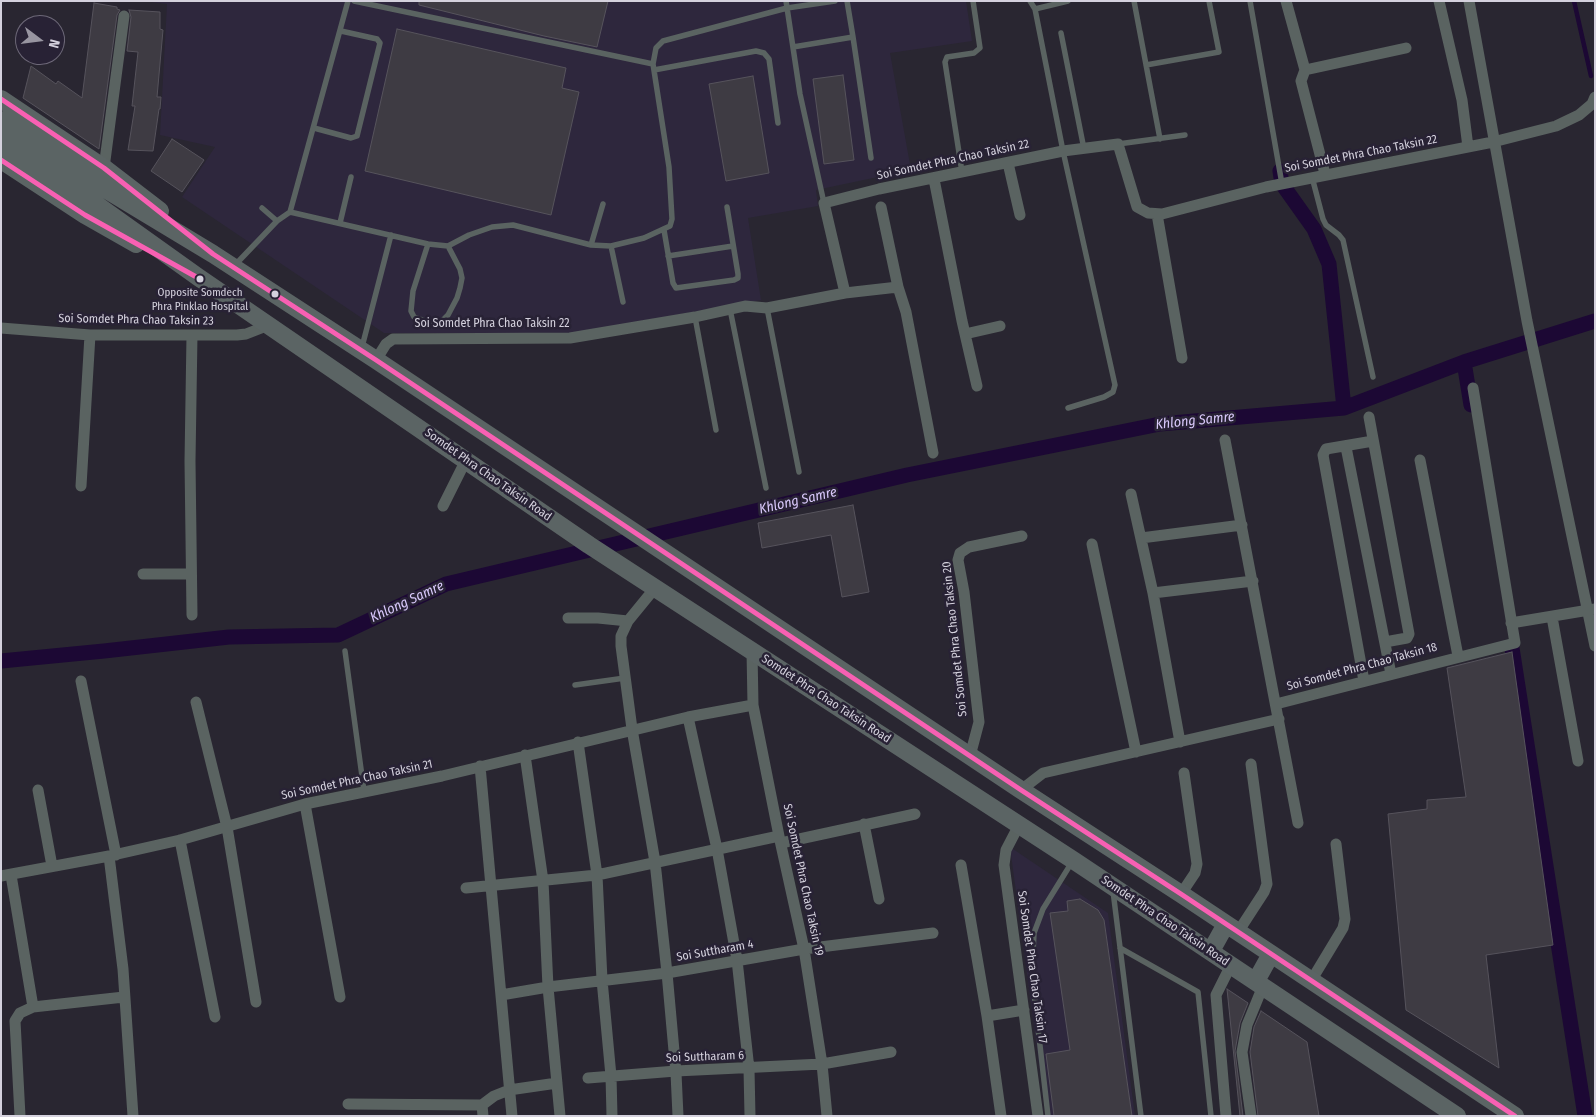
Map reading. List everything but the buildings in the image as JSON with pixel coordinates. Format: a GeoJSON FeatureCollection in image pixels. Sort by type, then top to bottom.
{"type":"FeatureCollection","features":[{"type":"Feature","properties":{"kind":"main road"},"geometry":{"type":"LineString","coordinates":[[1,99],[104,168],[213,254]]}},
{"type":"Feature","properties":{"kind":"main road"},"geometry":{"type":"LineString","coordinates":[[1,120],[107,190],[213,254],[361,350],[671,558],[1515,1116]]}},
{"type":"Feature","properties":{"kind":"main road","name":"Somdet Phra Chao Taksin Road"},"geometry":{"type":"LineString","coordinates":[[1,140],[589,545],[1073,860],[1457,1116]]}},
{"type":"Feature","properties":{"kind":"main road","name":"Somdet Phra Chao Taksin Road"},"geometry":{"type":"LineString","coordinates":[[1,160],[85,215],[198,277]]}},
{"type":"Feature","properties":{"kind":"main road"},"geometry":{"type":"LineString","coordinates":[[1211,951],[1232,928]]}},
{"type":"Feature","properties":{"kind":"main road"},"geometry":{"type":"LineString","coordinates":[[1259,984],[1272,954]]}},
{"type":"Feature","properties":{"kind":"street"},"geometry":{"type":"LineString","coordinates":[[1286,1],[1305,70],[1301,81],[1325,174]]}},
{"type":"Feature","properties":{"kind":"street"},"geometry":{"type":"LineString","coordinates":[[1439,1],[1462,100],[1468,147]]}},
{"type":"Feature","properties":{"kind":"street"},"geometry":{"type":"LineString","coordinates":[[1469,1],[1493,142],[1527,321],[1592,609],[1595,646]]}},
{"type":"Feature","properties":{"kind":"street"},"geometry":{"type":"LineString","coordinates":[[104,168],[124,16]]}},
{"type":"Feature","properties":{"kind":"street"},"geometry":{"type":"LineString","coordinates":[[1305,70],[1406,48]]}},
{"type":"Feature","properties":{"kind":"street","name":"Soi Somdet Phra Chao Taksin 22"},"geometry":{"type":"LineString","coordinates":[[1157,214],[1325,174],[1493,142],[1556,126],[1579,115],[1592,104],[1595,98]]}},
{"type":"Feature","properties":{"kind":"street","name":"Soi Somdet Phra Chao Taksin 22"},"geometry":{"type":"LineString","coordinates":[[824,203],[1063,151],[1118,144]]}},
{"type":"Feature","properties":{"kind":"street"},"geometry":{"type":"LineString","coordinates":[[1118,144],[1136,206],[1157,214],[1182,358]]}},
{"type":"Feature","properties":{"kind":"street"},"geometry":{"type":"LineString","coordinates":[[1008,163],[1020,215]]}},
{"type":"Feature","properties":{"kind":"street"},"geometry":{"type":"LineString","coordinates":[[934,179],[965,334],[978,386]]}},
{"type":"Feature","properties":{"kind":"street"},"geometry":{"type":"LineString","coordinates":[[824,203],[845,293]]}},
{"type":"Feature","properties":{"kind":"street"},"geometry":{"type":"LineString","coordinates":[[881,207],[898,287],[906,312],[933,453]]}},
{"type":"Feature","properties":{"kind":"street","name":"Soi Somdet Phra Chao Taksin 22"},"geometry":{"type":"LineString","coordinates":[[376,360],[386,344],[393,339],[570,338],[695,317],[745,306],[767,308],[845,293],[898,287]]}},
{"type":"Feature","properties":{"kind":"street","name":"Soi Somdet Phra Chao Taksin 23"},"geometry":{"type":"LineString","coordinates":[[1,328],[90,335],[237,335],[246,334],[269,325]]}},
{"type":"Feature","properties":{"kind":"street"},"geometry":{"type":"LineString","coordinates":[[965,334],[1000,326]]}},
{"type":"Feature","properties":{"kind":"street"},"geometry":{"type":"LineString","coordinates":[[81,486],[90,335]]}},
{"type":"Feature","properties":{"kind":"street"},"geometry":{"type":"LineString","coordinates":[[192,335],[190,461],[192,615]]}},
{"type":"Feature","properties":{"kind":"street"},"geometry":{"type":"LineString","coordinates":[[1473,388],[1511,623],[1592,609]]}},
{"type":"Feature","properties":{"kind":"street"},"geometry":{"type":"LineString","coordinates":[[1369,417],[1409,634],[1407,638],[1385,642]]}},
{"type":"Feature","properties":{"kind":"street"},"geometry":{"type":"LineString","coordinates":[[1225,440],[1276,704]]}},
{"type":"Feature","properties":{"kind":"street"},"geometry":{"type":"LineString","coordinates":[[1364,681],[1323,455],[1326,449],[1373,441]]}},
{"type":"Feature","properties":{"kind":"street"},"geometry":{"type":"LineString","coordinates":[[1346,447],[1391,674]]}},
{"type":"Feature","properties":{"kind":"street"},"geometry":{"type":"LineString","coordinates":[[443,506],[466,460]]}},
{"type":"Feature","properties":{"kind":"street"},"geometry":{"type":"LineString","coordinates":[[1420,460],[1458,656]]}},
{"type":"Feature","properties":{"kind":"street"},"geometry":{"type":"LineString","coordinates":[[1131,494],[1153,593],[1180,742]]}},
{"type":"Feature","properties":{"kind":"street"},"geometry":{"type":"LineString","coordinates":[[1141,538],[1242,525]]}},
{"type":"Feature","properties":{"kind":"street","name":"Soi Somdet Phra Chao Taksin 20"},"geometry":{"type":"LineString","coordinates":[[970,756],[979,722],[969,630],[958,560],[960,553],[969,547],[1022,536]]}},
{"type":"Feature","properties":{"kind":"street"},"geometry":{"type":"LineString","coordinates":[[1092,544],[1136,752]]}},
{"type":"Feature","properties":{"kind":"street"},"geometry":{"type":"LineString","coordinates":[[143,574],[192,574]]}},
{"type":"Feature","properties":{"kind":"street"},"geometry":{"type":"LineString","coordinates":[[1153,593],[1252,581]]}},
{"type":"Feature","properties":{"kind":"street"},"geometry":{"type":"LineString","coordinates":[[655,588],[628,621],[621,636],[632,729],[655,862],[676,1071],[678,1116]]}},
{"type":"Feature","properties":{"kind":"street"},"geometry":{"type":"LineString","coordinates":[[1552,617],[1578,761]]}},
{"type":"Feature","properties":{"kind":"street"},"geometry":{"type":"LineString","coordinates":[[568,618],[628,621]]}},
{"type":"Feature","properties":{"kind":"street","name":"Soi Somdet Phra Chao Taksin 18"},"geometry":{"type":"LineString","coordinates":[[1298,823],[1276,704],[1515,642],[1511,623]]}},
{"type":"Feature","properties":{"kind":"street","name":"Soi Somdet Phra Chao Taksin 19"},"geometry":{"type":"LineString","coordinates":[[752,651],[753,705],[804,949],[822,1064],[827,1116]]}},
{"type":"Feature","properties":{"kind":"street"},"geometry":{"type":"LineString","coordinates":[[81,681],[112,856],[123,968],[133,1116]]}},
{"type":"Feature","properties":{"kind":"street"},"geometry":{"type":"LineString","coordinates":[[196,702],[227,827],[256,1002]]}},
{"type":"Feature","properties":{"kind":"street","name":"Soi Somdet Phra Chao Taksin 21"},"geometry":{"type":"LineString","coordinates":[[6,876],[112,856],[180,840],[305,804],[442,776],[632,729],[753,705]]}},
{"type":"Feature","properties":{"kind":"street"},"geometry":{"type":"LineString","coordinates":[[688,717],[717,849],[737,960],[749,1069],[750,1116]]}},
{"type":"Feature","properties":{"kind":"street"},"geometry":{"type":"LineString","coordinates":[[1021,790],[1043,773],[1279,719]]}},
{"type":"Feature","properties":{"kind":"street"},"geometry":{"type":"LineString","coordinates":[[578,742],[596,875],[602,980],[611,1076],[612,1116]]}},
{"type":"Feature","properties":{"kind":"street"},"geometry":{"type":"LineString","coordinates":[[525,755],[543,881],[548,987],[560,1116]]}},
{"type":"Feature","properties":{"kind":"street"},"geometry":{"type":"LineString","coordinates":[[1232,928],[1264,892],[1266,884],[1251,764]]}},
{"type":"Feature","properties":{"kind":"street"},"geometry":{"type":"LineString","coordinates":[[480,766],[512,1116]]}},
{"type":"Feature","properties":{"kind":"street"},"geometry":{"type":"LineString","coordinates":[[1181,894],[1195,873],[1197,864],[1184,773]]}},
{"type":"Feature","properties":{"kind":"street"},"geometry":{"type":"LineString","coordinates":[[38,790],[52,866]]}},
{"type":"Feature","properties":{"kind":"street"},"geometry":{"type":"LineString","coordinates":[[305,804],[340,997]]}},
{"type":"Feature","properties":{"kind":"street"},"geometry":{"type":"LineString","coordinates":[[466,888],[596,875],[717,849],[915,814]]}},
{"type":"Feature","properties":{"kind":"street"},"geometry":{"type":"LineString","coordinates":[[864,824],[878,899]]}},
{"type":"Feature","properties":{"kind":"street","name":"Soi Somdet Phra Chao Taksin 17"},"geometry":{"type":"LineString","coordinates":[[1019,825],[1006,850],[1004,865],[1038,1116]]}},
{"type":"Feature","properties":{"kind":"street"},"geometry":{"type":"LineString","coordinates":[[180,840],[215,1016]]}},
{"type":"Feature","properties":{"kind":"street"},"geometry":{"type":"LineString","coordinates":[[1311,981],[1343,928],[1344,919],[1336,844]]}},
{"type":"Feature","properties":{"kind":"street"},"geometry":{"type":"LineString","coordinates":[[961,865],[987,1016],[1001,1116]]}},
{"type":"Feature","properties":{"kind":"street"},"geometry":{"type":"LineString","coordinates":[[6,876],[33,1007]]}},
{"type":"Feature","properties":{"kind":"street","name":"Soi Suttharam 4"},"geometry":{"type":"LineString","coordinates":[[502,995],[548,987],[667,973],[804,949],[933,933]]}},
{"type":"Feature","properties":{"kind":"street"},"geometry":{"type":"LineString","coordinates":[[1226,1116],[1216,995],[1231,965]]}},
{"type":"Feature","properties":{"kind":"street"},"geometry":{"type":"LineString","coordinates":[[1251,1116],[1242,1052],[1247,1025],[1259,984]]}},
{"type":"Feature","properties":{"kind":"street"},"geometry":{"type":"LineString","coordinates":[[20,1116],[15,1020],[20,1013],[33,1007],[124,997]]}},
{"type":"Feature","properties":{"kind":"street"},"geometry":{"type":"LineString","coordinates":[[987,1016],[1024,1010]]}},
{"type":"Feature","properties":{"kind":"street","name":"Soi Suttharam 6"},"geometry":{"type":"LineString","coordinates":[[588,1078],[676,1071],[822,1064],[891,1052]]}},
{"type":"Feature","properties":{"kind":"street"},"geometry":{"type":"LineString","coordinates":[[348,1104],[483,1110],[494,1096],[509,1090],[557,1084]]}},
{"type":"Feature","properties":{"kind":"lane"},"geometry":{"type":"LineString","coordinates":[[233,267],[277,221],[290,212],[348,1]]}},
{"type":"Feature","properties":{"kind":"lane"},"geometry":{"type":"LineString","coordinates":[[354,1],[653,67],[756,51],[764,53],[769,60],[778,124]]}},
{"type":"Feature","properties":{"kind":"lane"},"geometry":{"type":"LineString","coordinates":[[290,212],[428,244],[448,246],[469,234],[492,227],[513,225],[591,245],[611,246],[644,238],[670,226],[673,208],[669,168],[653,67],[656,48],[663,41],[787,5],[835,1]]}},
{"type":"Feature","properties":{"kind":"lane"},"geometry":{"type":"LineString","coordinates":[[847,1],[871,158]]}},
{"type":"Feature","properties":{"kind":"lane"},"geometry":{"type":"LineString","coordinates":[[962,173],[945,62],[948,57],[974,53],[980,48],[973,1]]}},
{"type":"Feature","properties":{"kind":"lane"},"geometry":{"type":"LineString","coordinates":[[1030,1],[1036,9],[1063,151],[1115,385],[1113,392],[1104,397],[1068,408]]}},
{"type":"Feature","properties":{"kind":"lane"},"geometry":{"type":"LineString","coordinates":[[1036,9],[1068,1]]}},
{"type":"Feature","properties":{"kind":"lane"},"geometry":{"type":"LineString","coordinates":[[1134,1],[1160,138]]}},
{"type":"Feature","properties":{"kind":"lane"},"geometry":{"type":"LineString","coordinates":[[1146,65],[1219,52],[1209,1]]}},
{"type":"Feature","properties":{"kind":"lane"},"geometry":{"type":"LineString","coordinates":[[1250,1],[1282,184]]}},
{"type":"Feature","properties":{"kind":"lane"},"geometry":{"type":"LineString","coordinates":[[787,5],[800,94],[824,203]]}},
{"type":"Feature","properties":{"kind":"lane"},"geometry":{"type":"LineString","coordinates":[[314,128],[351,138],[357,136],[380,43],[377,40],[341,31]]}},
{"type":"Feature","properties":{"kind":"lane"},"geometry":{"type":"LineString","coordinates":[[1061,33],[1084,149]]}},
{"type":"Feature","properties":{"kind":"lane"},"geometry":{"type":"LineString","coordinates":[[793,47],[853,37]]}},
{"type":"Feature","properties":{"kind":"lane"},"geometry":{"type":"LineString","coordinates":[[1118,144],[1185,135]]}},
{"type":"Feature","properties":{"kind":"lane"},"geometry":{"type":"LineString","coordinates":[[340,223],[351,177]]}},
{"type":"Feature","properties":{"kind":"lane"},"geometry":{"type":"LineString","coordinates":[[1312,177],[1323,219],[1326,225],[1340,235],[1343,240],[1373,377]]}},
{"type":"Feature","properties":{"kind":"lane"},"geometry":{"type":"LineString","coordinates":[[591,245],[603,204]]}},
{"type":"Feature","properties":{"kind":"lane"},"geometry":{"type":"LineString","coordinates":[[664,230],[673,283],[676,288],[734,280],[738,278],[738,274],[728,207]]}},
{"type":"Feature","properties":{"kind":"lane"},"geometry":{"type":"LineString","coordinates":[[262,208],[277,221]]}},
{"type":"Feature","properties":{"kind":"lane"},"geometry":{"type":"LineString","coordinates":[[361,350],[391,235]]}},
{"type":"Feature","properties":{"kind":"lane"},"geometry":{"type":"LineString","coordinates":[[428,244],[413,291],[411,311],[414,317],[431,322],[437,322],[448,315],[460,288],[462,278],[460,269],[448,246]]}},
{"type":"Feature","properties":{"kind":"lane"},"geometry":{"type":"LineString","coordinates":[[611,246],[623,302]]}},
{"type":"Feature","properties":{"kind":"lane"},"geometry":{"type":"LineString","coordinates":[[668,256],[733,246]]}},
{"type":"Feature","properties":{"kind":"lane"},"geometry":{"type":"LineString","coordinates":[[767,308],[799,472]]}},
{"type":"Feature","properties":{"kind":"lane"},"geometry":{"type":"LineString","coordinates":[[730,309],[766,488]]}},
{"type":"Feature","properties":{"kind":"lane"},"geometry":{"type":"LineString","coordinates":[[695,317],[716,430]]}},
{"type":"Feature","properties":{"kind":"lane"},"geometry":{"type":"LineString","coordinates":[[345,651],[364,792]]}},
{"type":"Feature","properties":{"kind":"lane"},"geometry":{"type":"LineString","coordinates":[[575,685],[626,678]]}},
{"type":"Feature","properties":{"kind":"lane"},"geometry":{"type":"LineString","coordinates":[[1048,1116],[1032,975],[1034,933],[1043,909],[1073,860]]}},
{"type":"Feature","properties":{"kind":"lane"},"geometry":{"type":"LineString","coordinates":[[1112,886],[1141,1116]]}},
{"type":"Feature","properties":{"kind":"lane"},"geometry":{"type":"LineString","coordinates":[[1120,948],[1198,992],[1211,1116]]}},
{"type":"Feature","properties":{"kind":"shaded area"},"geometry":{"type":"Polygon","coordinates":[[[143,1],[966,1],[972,41],[890,53],[911,170],[816,190],[818,206],[748,218],[761,300],[574,333],[384,333],[182,197],[215,147],[160,135],[167,4],[143,1]]]}},
{"type":"Feature","properties":{"kind":"shaded area"},"geometry":{"type":"Polygon","coordinates":[[[1010,847],[1108,913],[1135,1116],[1046,1116],[1010,847]]]}},
{"type":"Feature","properties":{"kind":"waterway"},"geometry":{"type":"LineString","coordinates":[[1574,1],[1591,76]]}},
{"type":"Feature","properties":{"kind":"waterway"},"geometry":{"type":"LineString","coordinates":[[1280,171],[1282,184],[1314,229],[1329,264],[1344,408]]}},
{"type":"Feature","properties":{"kind":"waterway","name":"Khlong Samre"},"geometry":{"type":"LineString","coordinates":[[1,661],[229,637],[338,635],[446,584],[907,475],[1160,424],[1344,408],[1464,362],[1595,321]]}},
{"type":"Feature","properties":{"kind":"waterway"},"geometry":{"type":"LineString","coordinates":[[1464,362],[1471,405]]}},
{"type":"Feature","properties":{"kind":"waterway"},"geometry":{"type":"LineString","coordinates":[[1512,648],[1585,1116]]}},
{"type":"Feature","properties":{"kind":"transit line"},"geometry":{"type":"LineString","coordinates":[[1,99],[104,168],[213,254],[376,360],[1021,790],[1515,1116]]}},
{"type":"Feature","properties":{"kind":"transit line"},"geometry":{"type":"LineString","coordinates":[[1,160],[85,215],[200,279]]}},
{"type":"Feature","properties":{"kind":"place","name":"Opposite Somdech Phra Pinklao Hospital"},"geometry":{"type":"Point","coordinates":[200,279]}}]}
